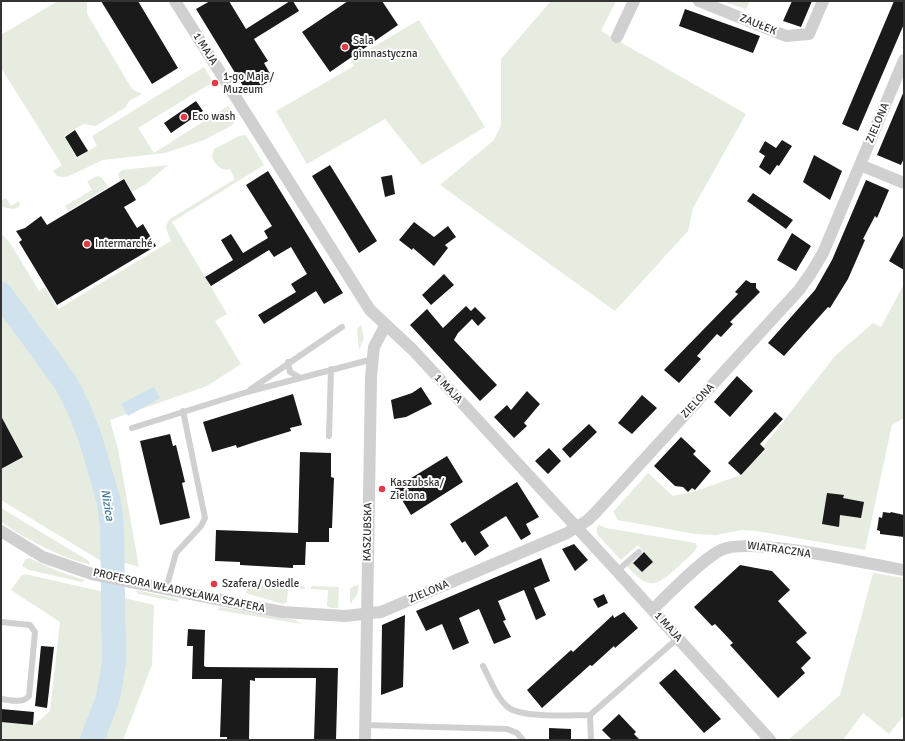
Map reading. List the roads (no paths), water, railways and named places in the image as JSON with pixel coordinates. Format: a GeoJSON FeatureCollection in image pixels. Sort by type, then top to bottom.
{"type":"FeatureCollection","features":[{"type":"Feature","properties":{"kind":"street","name":"1 MAJA"},"geometry":{"type":"LineString","coordinates":[[175,1],[362,300],[385,326],[413,350],[617,571],[770,740]]}},
{"type":"Feature","properties":{"kind":"street"},"geometry":{"type":"LineString","coordinates":[[617,37],[634,1]]}},
{"type":"Feature","properties":{"kind":"street","name":"ZAUŁEK"},"geometry":{"type":"LineString","coordinates":[[699,1],[786,36],[809,34],[823,1]]}},
{"type":"Feature","properties":{"kind":"street","name":"ZIELONA"},"geometry":{"type":"LineString","coordinates":[[366,615],[387,609],[576,528],[596,512],[799,290],[811,273],[823,253],[904,60]]}},
{"type":"Feature","properties":{"kind":"street"},"geometry":{"type":"LineString","coordinates":[[860,165],[904,183]]}},
{"type":"Feature","properties":{"kind":"street","name":"KASZUBSKA"},"geometry":{"type":"LineString","coordinates":[[365,740],[366,615],[373,359],[374,347],[385,326]]}},
{"type":"Feature","properties":{"kind":"street","name":"PROFESORA WŁADYSŁAWA SZAFERA"},"geometry":{"type":"LineString","coordinates":[[1,531],[44,557],[102,576],[283,612],[345,616],[366,615]]}},
{"type":"Feature","properties":{"kind":"street","name":"WIATRACZNA"},"geometry":{"type":"LineString","coordinates":[[652,610],[705,562],[720,550],[732,546],[759,546],[904,570]]}},
{"type":"Feature","properties":{"kind":"lane"},"geometry":{"type":"LineString","coordinates":[[247,392],[288,362],[342,327]]}},
{"type":"Feature","properties":{"kind":"lane"},"geometry":{"type":"LineString","coordinates":[[132,428],[183,411],[299,377],[373,359]]}},
{"type":"Feature","properties":{"kind":"lane"},"geometry":{"type":"LineString","coordinates":[[288,362],[290,372],[299,377]]}},
{"type":"Feature","properties":{"kind":"lane"},"geometry":{"type":"LineString","coordinates":[[329,436],[331,369]]}},
{"type":"Feature","properties":{"kind":"lane"},"geometry":{"type":"LineString","coordinates":[[166,589],[176,553],[202,526],[205,518],[183,411]]}},
{"type":"Feature","properties":{"kind":"lane"},"geometry":{"type":"LineString","coordinates":[[617,571],[639,552]]}},
{"type":"Feature","properties":{"kind":"lane"},"geometry":{"type":"LineString","coordinates":[[1,622],[30,625],[35,632],[29,696],[26,700],[22,701],[1,699]]}},
{"type":"Feature","properties":{"kind":"lane"},"geometry":{"type":"LineString","coordinates":[[482,666],[501,699],[508,707],[520,713],[590,715],[678,638]]}},
{"type":"Feature","properties":{"kind":"lane"},"geometry":{"type":"LineString","coordinates":[[590,715],[591,740]]}},
{"type":"Feature","properties":{"kind":"lane"},"geometry":{"type":"LineString","coordinates":[[365,725],[507,729],[517,733],[523,740]]}},
{"type":"Feature","properties":{"kind":"water"},"geometry":{"type":"Polygon","coordinates":[[[154,387],[160,398],[128,416],[121,404],[154,387]]]}},
{"type":"Feature","properties":{"kind":"waterway","name":"Nizica"},"geometry":{"type":"LineString","coordinates":[[1,294],[66,383],[79,409],[91,440],[109,502],[112,526],[114,663],[108,698],[92,740]]}},
{"type":"Feature","properties":{"kind":"place","name":"Sala gimnastyczna"},"geometry":{"type":"Point","coordinates":[345,47]}},
{"type":"Feature","properties":{"kind":"place","name":"1-go Maja/ Muzeum"},"geometry":{"type":"Point","coordinates":[215,83]}},
{"type":"Feature","properties":{"kind":"place","name":"Eco wash"},"geometry":{"type":"Point","coordinates":[184,117]}},
{"type":"Feature","properties":{"kind":"place","name":"Intermarché"},"geometry":{"type":"Point","coordinates":[87,244]}},
{"type":"Feature","properties":{"kind":"place","name":"Kaszubska/ Zielona"},"geometry":{"type":"Point","coordinates":[382,489]}},
{"type":"Feature","properties":{"kind":"place","name":"Szafera/ Osiedle"},"geometry":{"type":"Point","coordinates":[214,584]}}]}
